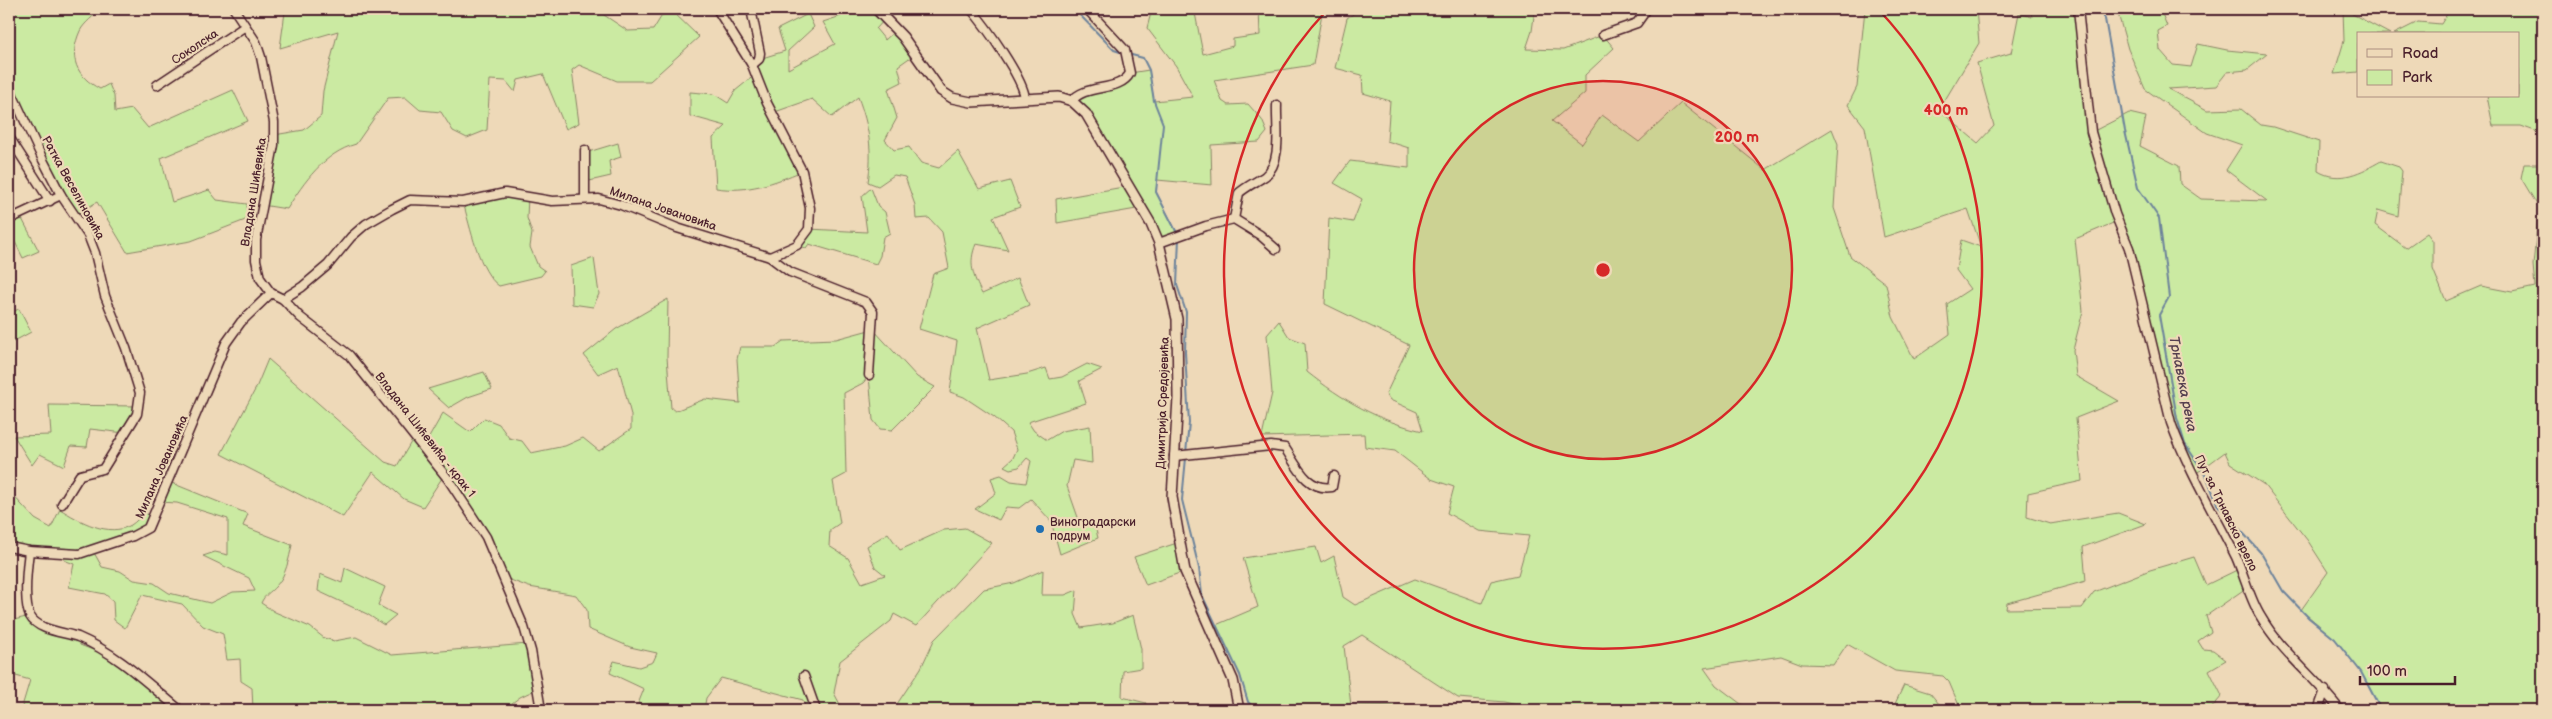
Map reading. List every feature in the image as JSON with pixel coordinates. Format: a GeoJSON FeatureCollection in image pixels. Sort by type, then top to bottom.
{"type":"FeatureCollection","features":[{"type":"Feature","properties":{"kind":"street"},"geometry":{"type":"LineString","coordinates":[[9,16],[11,9]]}},
{"type":"Feature","properties":{"kind":"street","name":"Владана Шићевића"},"geometry":{"type":"LineString","coordinates":[[234,9],[244,27],[256,42],[261,57],[274,122],[274,146],[256,240],[256,260],[260,278],[271,293]]}},
{"type":"Feature","properties":{"kind":"street"},"geometry":{"type":"LineString","coordinates":[[717,9],[752,65],[767,104],[802,171],[810,208],[809,229],[804,238],[797,245],[770,257]]}},
{"type":"Feature","properties":{"kind":"street"},"geometry":{"type":"LineString","coordinates":[[751,9],[760,53],[759,59],[752,65]]}},
{"type":"Feature","properties":{"kind":"street"},"geometry":{"type":"LineString","coordinates":[[876,9],[903,37],[936,85],[947,95],[971,102],[1059,97],[1072,100],[1080,94],[1123,81],[1130,73],[1125,50],[1087,9]]}},
{"type":"Feature","properties":{"kind":"street"},"geometry":{"type":"LineString","coordinates":[[971,9],[984,23],[1016,77],[1025,98]]}},
{"type":"Feature","properties":{"kind":"street"},"geometry":{"type":"LineString","coordinates":[[1603,35],[1637,23],[1647,9]]}},
{"type":"Feature","properties":{"kind":"street","name":"Пут за Трнавско врело"},"geometry":{"type":"LineString","coordinates":[[2078,9],[2091,132],[2115,214],[2129,248],[2171,423],[2180,446],[2241,568],[2260,616],[2281,645],[2325,690],[2340,710]]}},
{"type":"Feature","properties":{"kind":"street","name":"Соколска"},"geometry":{"type":"LineString","coordinates":[[157,85],[244,27]]}},
{"type":"Feature","properties":{"kind":"street","name":"Ратка Веселиновића"},"geometry":{"type":"LineString","coordinates":[[9,87],[61,195],[88,235],[95,254],[104,296],[126,348],[140,400],[137,414],[103,469],[80,475],[62,504]]}},
{"type":"Feature","properties":{"kind":"street","name":"Димитрија Средојевића"},"geometry":{"type":"LineString","coordinates":[[1072,100],[1086,114],[1151,224],[1159,243],[1178,332],[1178,398],[1172,497],[1185,571],[1233,680],[1239,710]]}},
{"type":"Feature","properties":{"kind":"street"},"geometry":{"type":"LineString","coordinates":[[1234,219],[1239,193],[1265,176],[1272,168],[1275,156],[1277,105]]}},
{"type":"Feature","properties":{"kind":"street"},"geometry":{"type":"LineString","coordinates":[[9,137],[50,201]]}},
{"type":"Feature","properties":{"kind":"street"},"geometry":{"type":"LineString","coordinates":[[585,150],[585,198]]}},
{"type":"Feature","properties":{"kind":"street","name":"Милана Јовановића"},"geometry":{"type":"LineString","coordinates":[[283,299],[302,287],[328,265],[351,237],[366,224],[410,200],[463,202],[505,192],[565,202],[585,198],[621,205],[677,228],[770,257],[790,272],[866,302],[873,312],[869,375]]}},
{"type":"Feature","properties":{"kind":"street"},"geometry":{"type":"LineString","coordinates":[[10,216],[61,195]]}},
{"type":"Feature","properties":{"kind":"street"},"geometry":{"type":"LineString","coordinates":[[1159,243],[1206,226],[1234,219],[1260,235],[1276,249]]}},
{"type":"Feature","properties":{"kind":"street","name":"Владана Шићевића - крак 1"},"geometry":{"type":"LineString","coordinates":[[271,293],[283,299],[300,317],[349,355],[448,479],[486,537],[524,627],[531,651],[541,710]]}},
{"type":"Feature","properties":{"kind":"street","name":"Милана Јовановића"},"geometry":{"type":"LineString","coordinates":[[9,547],[29,551],[79,554],[133,536],[148,528],[226,343],[241,322],[271,293]]}},
{"type":"Feature","properties":{"kind":"street"},"geometry":{"type":"LineString","coordinates":[[1174,456],[1272,446],[1286,448],[1307,481],[1323,488],[1332,487],[1334,476]]}},
{"type":"Feature","properties":{"kind":"street"},"geometry":{"type":"LineString","coordinates":[[29,551],[26,581],[30,616],[38,624],[78,637],[103,649],[141,675],[180,710]]}},
{"type":"Feature","properties":{"kind":"street"},"geometry":{"type":"LineString","coordinates":[[804,676],[816,710]]}},
{"type":"Feature","properties":{"kind":"street"},"geometry":{"type":"LineString","coordinates":[[2318,710],[2325,690]]}},
{"type":"Feature","properties":{"kind":"green space"},"geometry":{"type":"Polygon","coordinates":[[[11,9],[101,9],[80,31],[76,41],[76,65],[85,78],[100,89],[109,84],[114,96],[115,112],[132,109],[148,128],[233,90],[248,121],[161,158],[172,202],[209,190],[217,200],[247,204],[248,219],[191,241],[127,252],[97,202],[75,215],[9,87],[9,16],[11,9]]]}},
{"type":"Feature","properties":{"kind":"green space"},"geometry":{"type":"Polygon","coordinates":[[[282,9],[595,9],[628,31],[653,30],[666,9],[670,9],[699,37],[650,81],[617,81],[579,65],[572,70],[579,123],[566,129],[543,74],[518,80],[515,92],[506,81],[490,80],[487,130],[467,138],[453,131],[441,112],[420,110],[405,97],[388,98],[356,144],[334,154],[325,161],[300,189],[287,209],[262,205],[274,135],[304,130],[321,116],[323,91],[338,31],[280,48],[285,12],[282,9]]]}},
{"type":"Feature","properties":{"kind":"green space"},"geometry":{"type":"Polygon","coordinates":[[[838,9],[876,9],[885,19],[876,29],[885,40],[896,30],[915,54],[898,66],[902,82],[888,89],[897,118],[885,140],[894,150],[909,147],[921,163],[939,168],[958,151],[979,189],[1010,181],[1020,207],[993,217],[1008,250],[976,244],[972,263],[976,281],[982,294],[1018,278],[1029,305],[977,328],[989,380],[1027,374],[1046,368],[1050,379],[1062,377],[1087,364],[1102,369],[1079,381],[1086,403],[1028,422],[1034,431],[1047,440],[1062,431],[1090,426],[1092,463],[1073,460],[1067,486],[1081,526],[1094,522],[1098,538],[1060,554],[1051,521],[1031,499],[1019,508],[1006,507],[999,520],[975,509],[996,493],[991,478],[1001,475],[1011,481],[1026,483],[1031,461],[1027,458],[1019,467],[1010,469],[1004,466],[1013,458],[1017,449],[1011,432],[994,417],[964,397],[950,392],[957,341],[919,329],[933,274],[949,268],[942,232],[929,218],[916,219],[915,205],[905,177],[894,175],[878,186],[868,182],[869,139],[858,97],[832,117],[812,99],[772,113],[802,171],[760,186],[739,189],[716,188],[713,138],[726,126],[690,116],[690,92],[714,94],[728,103],[735,91],[756,74],[752,65],[759,59],[785,51],[778,29],[808,14],[814,27],[788,51],[788,69],[835,44],[823,22],[841,16],[838,9]]]}},
{"type":"Feature","properties":{"kind":"green space"},"geometry":{"type":"Polygon","coordinates":[[[1152,9],[1191,9],[1195,13],[1203,54],[1233,46],[1233,39],[1260,35],[1259,9],[1322,9],[1313,65],[1214,80],[1222,101],[1228,105],[1248,104],[1262,120],[1267,132],[1259,142],[1211,145],[1212,185],[1157,180],[1156,192],[1179,236],[1159,243],[1142,208],[1057,223],[1056,199],[1129,186],[1072,101],[1123,81],[1130,73],[1149,70],[1154,101],[1193,97],[1176,66],[1147,28],[1152,9]]]}},
{"type":"Feature","properties":{"kind":"green space"},"geometry":{"type":"Polygon","coordinates":[[[1361,9],[1535,9],[1532,31],[1526,49],[1563,50],[1603,35],[1614,48],[1585,75],[1585,93],[1552,121],[1582,144],[1602,115],[1639,142],[1681,103],[1765,170],[1832,129],[1838,144],[1834,208],[1850,256],[1886,284],[1893,317],[1914,359],[1950,334],[1947,304],[1970,289],[1956,270],[1961,240],[1981,247],[1968,209],[1884,237],[1865,127],[1848,105],[1857,87],[1865,9],[1976,9],[1979,43],[1939,110],[1978,143],[1994,126],[1977,63],[2011,53],[2019,13],[2032,17],[2030,9],[2078,9],[2092,132],[2129,113],[2146,117],[2140,146],[2179,166],[2180,184],[2201,199],[2267,201],[2226,170],[2242,145],[2207,133],[2145,89],[2128,49],[2117,10],[2160,9],[2167,26],[2158,31],[2160,50],[2173,65],[2191,67],[2198,44],[2227,50],[2267,54],[2247,70],[2227,72],[2216,86],[2168,89],[2207,110],[2241,109],[2261,125],[2319,142],[2318,171],[2326,175],[2350,175],[2381,161],[2399,167],[2402,171],[2398,216],[2378,210],[2375,225],[2406,248],[2427,233],[2433,241],[2433,269],[2446,301],[2481,286],[2512,292],[2535,287],[2533,265],[2539,208],[2521,178],[2524,164],[2543,164],[2543,710],[2381,710],[2361,672],[2335,639],[2301,610],[2328,572],[2308,541],[2263,484],[2230,463],[2225,452],[2194,475],[2180,446],[2118,221],[2075,239],[2083,311],[2073,350],[2076,376],[2119,401],[2076,418],[2082,481],[2028,493],[2027,517],[2050,524],[2118,513],[2146,524],[2083,547],[2086,581],[2007,603],[2006,609],[2082,608],[2094,592],[2150,570],[2194,557],[2206,585],[2241,568],[2249,586],[2206,616],[2211,632],[2198,641],[2203,649],[2213,650],[2226,660],[2209,670],[2222,696],[2210,710],[1961,710],[1949,682],[1943,676],[1895,671],[1847,644],[1833,665],[1802,664],[1781,656],[1704,668],[1716,685],[1749,710],[1539,710],[1504,702],[1458,698],[1362,635],[1344,646],[1351,706],[1412,705],[1411,710],[1256,710],[1248,702],[1240,675],[1216,625],[1258,607],[1243,558],[1316,547],[1321,563],[1334,556],[1343,597],[1355,605],[1415,579],[1482,603],[1491,581],[1518,575],[1529,536],[1479,531],[1447,513],[1454,487],[1431,479],[1395,451],[1365,447],[1364,434],[1262,437],[1272,393],[1267,335],[1279,321],[1289,337],[1305,343],[1307,372],[1320,382],[1347,400],[1376,415],[1423,431],[1417,412],[1390,400],[1386,394],[1409,345],[1325,304],[1329,218],[1353,222],[1362,199],[1334,183],[1350,161],[1409,168],[1409,148],[1387,141],[1390,101],[1363,93],[1362,75],[1335,68],[1347,18],[1361,9]]]}},
{"type":"Feature","properties":{"kind":"green space"},"geometry":{"type":"Polygon","coordinates":[[[2343,9],[2386,32],[2357,32],[2357,72],[2334,74],[2344,41],[2343,9]]]}},
{"type":"Feature","properties":{"kind":"green space"},"geometry":{"type":"Polygon","coordinates":[[[2450,9],[2543,9],[2543,134],[2521,126],[2493,126],[2487,98],[2520,98],[2520,32],[2398,32],[2418,22],[2441,24],[2450,9]]]}},
{"type":"Feature","properties":{"kind":"green space"},"geometry":{"type":"Polygon","coordinates":[[[618,143],[621,157],[609,161],[611,176],[585,182],[585,153],[618,143]]]}},
{"type":"Feature","properties":{"kind":"green space"},"geometry":{"type":"Polygon","coordinates":[[[871,188],[878,206],[885,212],[890,233],[883,237],[880,256],[876,264],[809,244],[806,248],[797,245],[809,229],[867,232],[862,196],[871,188]]]}},
{"type":"Feature","properties":{"kind":"green space"},"geometry":{"type":"Polygon","coordinates":[[[484,196],[528,196],[527,218],[532,233],[530,247],[538,266],[545,271],[541,276],[499,286],[492,279],[476,248],[463,202],[484,196]]]}},
{"type":"Feature","properties":{"kind":"green space"},"geometry":{"type":"Polygon","coordinates":[[[20,215],[39,251],[23,258],[15,242],[9,245],[9,220],[20,215]]]}},
{"type":"Feature","properties":{"kind":"green space"},"geometry":{"type":"Polygon","coordinates":[[[594,258],[599,294],[593,307],[572,304],[571,266],[594,258]]]}},
{"type":"Feature","properties":{"kind":"green space"},"geometry":{"type":"Polygon","coordinates":[[[668,299],[667,357],[671,408],[675,411],[705,399],[740,403],[737,359],[740,347],[775,347],[783,341],[836,339],[873,329],[917,377],[935,387],[892,430],[880,429],[873,420],[869,376],[863,383],[844,393],[846,474],[833,481],[840,523],[830,530],[829,546],[848,558],[862,583],[885,575],[875,567],[867,546],[888,533],[900,550],[944,530],[965,528],[992,543],[916,626],[894,614],[891,621],[840,661],[834,693],[843,710],[806,710],[803,700],[721,678],[706,698],[704,710],[656,710],[638,704],[644,689],[610,673],[614,661],[639,667],[653,662],[657,653],[630,647],[588,629],[587,610],[576,595],[529,587],[505,578],[486,537],[444,475],[423,507],[404,499],[373,472],[343,517],[221,454],[256,388],[268,359],[385,462],[397,466],[414,437],[420,444],[427,441],[443,413],[470,432],[484,418],[499,424],[509,438],[522,441],[531,453],[565,446],[583,438],[599,451],[631,429],[631,415],[618,365],[598,374],[584,355],[616,329],[668,299]]]}},
{"type":"Feature","properties":{"kind":"green space"},"geometry":{"type":"Polygon","coordinates":[[[19,309],[31,332],[9,344],[9,313],[19,309]]]}},
{"type":"Feature","properties":{"kind":"green space"},"geometry":{"type":"Polygon","coordinates":[[[484,372],[492,389],[468,397],[449,408],[428,389],[484,372]]]}},
{"type":"Feature","properties":{"kind":"green space"},"geometry":{"type":"Polygon","coordinates":[[[49,405],[139,406],[125,433],[90,429],[87,447],[71,446],[64,466],[40,454],[32,465],[14,436],[51,435],[49,405]]]}},
{"type":"Feature","properties":{"kind":"green space"},"geometry":{"type":"Polygon","coordinates":[[[167,481],[248,514],[243,526],[292,545],[287,567],[282,577],[261,603],[275,612],[310,627],[324,638],[334,641],[356,637],[392,655],[528,644],[537,689],[520,697],[503,710],[253,710],[252,688],[241,681],[240,659],[227,660],[223,634],[203,626],[182,604],[142,595],[125,628],[114,620],[113,601],[105,594],[69,587],[74,564],[64,560],[65,554],[9,547],[9,491],[35,519],[51,528],[60,509],[85,523],[113,530],[131,525],[145,511],[152,521],[148,528],[92,549],[102,567],[120,571],[134,580],[154,583],[169,593],[210,603],[233,592],[255,591],[249,578],[203,556],[215,552],[228,555],[228,519],[177,503],[158,502],[167,481]]]}},
{"type":"Feature","properties":{"kind":"green space"},"geometry":{"type":"Polygon","coordinates":[[[1180,542],[1185,571],[1146,585],[1134,557],[1180,542]]]}},
{"type":"Feature","properties":{"kind":"green space"},"geometry":{"type":"Polygon","coordinates":[[[345,568],[385,587],[378,605],[396,615],[384,625],[367,614],[318,591],[320,574],[342,583],[345,568]]]}},
{"type":"Feature","properties":{"kind":"green space"},"geometry":{"type":"Polygon","coordinates":[[[1043,570],[1042,595],[1065,595],[1077,590],[1075,614],[1081,628],[1113,623],[1133,615],[1141,649],[1141,668],[1123,671],[1122,697],[1146,703],[1145,710],[1073,710],[1069,703],[1053,710],[893,710],[921,668],[934,640],[984,589],[1014,583],[1043,570]]]}},
{"type":"Feature","properties":{"kind":"green space"},"geometry":{"type":"Polygon","coordinates":[[[9,614],[14,620],[30,616],[38,624],[78,637],[80,645],[124,662],[180,710],[21,710],[30,680],[9,674],[9,614]]]}},
{"type":"Feature","properties":{"kind":"green space"},"geometry":{"type":"Polygon","coordinates":[[[1904,685],[1930,693],[1944,710],[1892,710],[1904,685]]]}},
{"type":"Feature","properties":{"kind":"waterway"},"geometry":{"type":"LineString","coordinates":[[1074,9],[1114,50],[1123,53]]}},
{"type":"Feature","properties":{"kind":"waterway","name":"Трнавска река"},"geometry":{"type":"LineString","coordinates":[[2098,9],[2105,19],[2125,131],[2138,188],[2159,218],[2169,297],[2159,315],[2177,418],[2185,444],[2207,477],[2217,504],[2261,553],[2283,591],[2309,618],[2335,639],[2361,672],[2381,710]]}},
{"type":"Feature","properties":{"kind":"waterway"},"geometry":{"type":"LineString","coordinates":[[1128,54],[1143,58],[1149,70],[1154,101],[1163,124],[1156,192],[1177,233]]}},
{"type":"Feature","properties":{"kind":"waterway"},"geometry":{"type":"LineString","coordinates":[[1179,238],[1177,285],[1186,312],[1185,352],[1189,423],[1186,453]]}},
{"type":"Feature","properties":{"kind":"waterway"},"geometry":{"type":"LineString","coordinates":[[1186,458],[1182,500],[1199,568],[1202,595],[1240,675],[1248,702],[1256,710]]}},
{"type":"Feature","properties":{"kind":"place","name":"Виноградарски подрум"},"geometry":{"type":"Point","coordinates":[1040,529]}}]}
